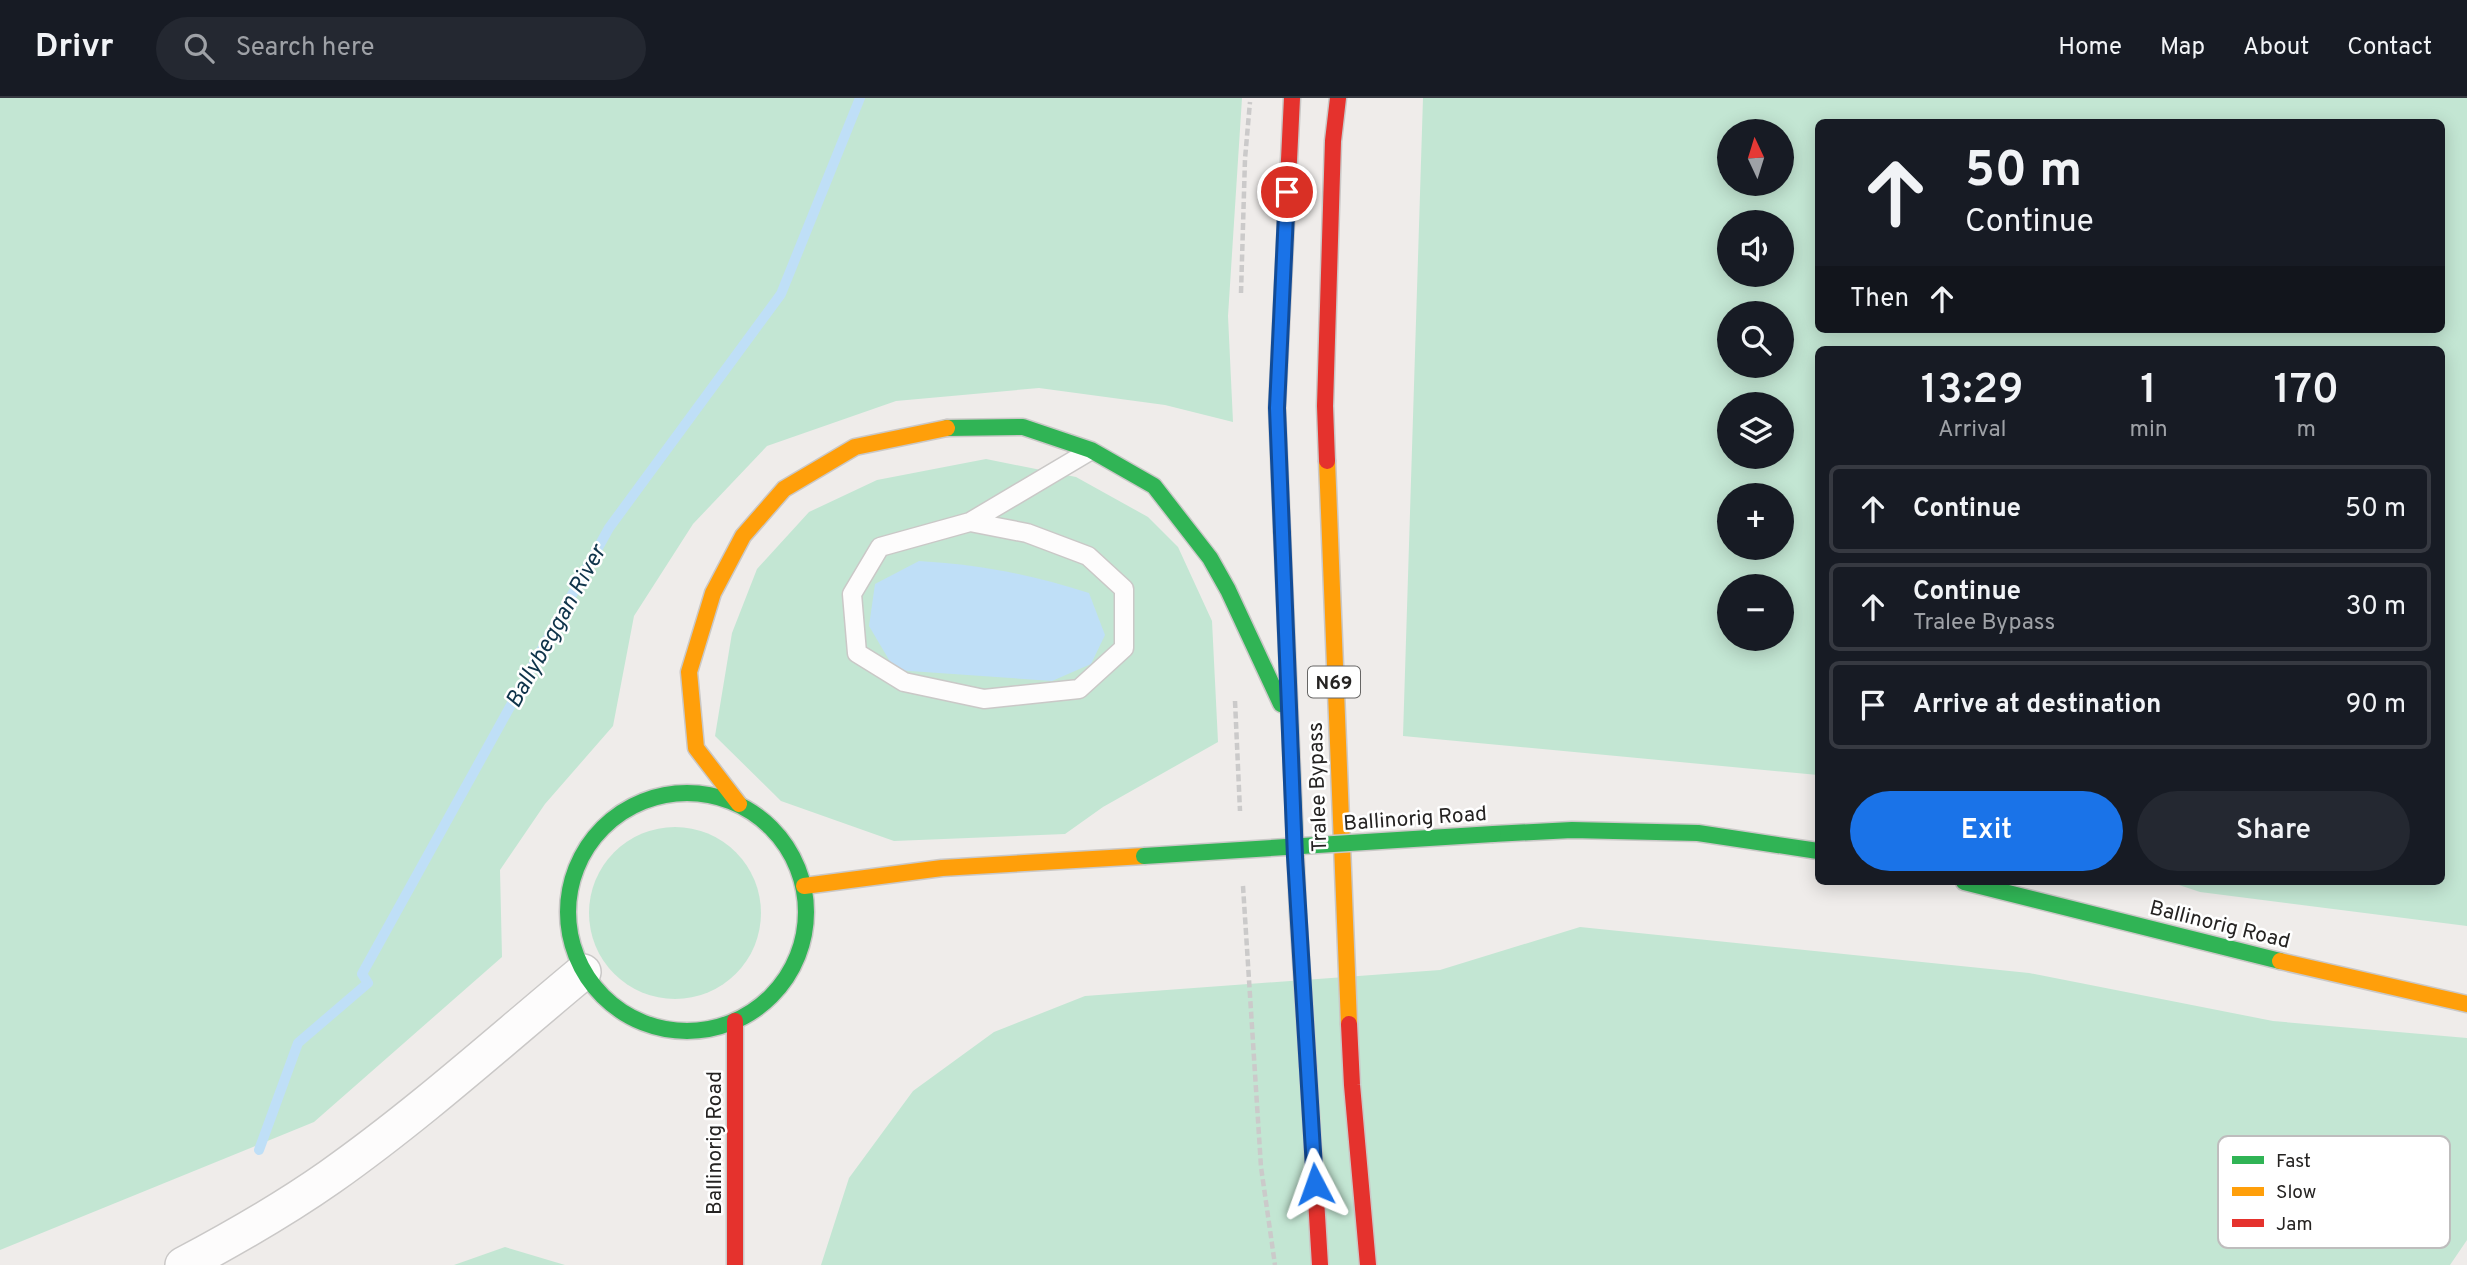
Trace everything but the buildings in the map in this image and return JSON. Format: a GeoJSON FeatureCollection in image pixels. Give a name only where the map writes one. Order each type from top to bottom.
{"type":"FeatureCollection","features":[{"type":"Feature","properties":{"kind":"main road","name":"Tralee Bypass"},"geometry":{"type":"LineString","coordinates":[[1288,719],[1277,408],[1292,98]]}},
{"type":"Feature","properties":{"kind":"main road","name":"Tralee Bypass"},"geometry":{"type":"LineString","coordinates":[[1338,98],[1333,141],[1325,420],[1352,1085],[1368,1265]]}},
{"type":"Feature","properties":{"kind":"main road"},"geometry":{"type":"LineString","coordinates":[[739,804],[703,793],[665,794],[629,807],[599,830],[577,862],[567,899],[569,937],[583,972],[605,999],[634,1019],[667,1030],[701,1031],[735,1021],[763,1004],[786,980],[800,951],[806,919],[804,886],[791,853],[769,825],[739,804],[696,748],[689,672],[713,593],[743,536],[783,489],[855,447],[945,428],[1023,427],[1091,450],[1154,486],[1210,558],[1228,590],[1288,719]]}},
{"type":"Feature","properties":{"kind":"main road","name":"N69"},"geometry":{"type":"LineString","coordinates":[[1288,719],[1320,1265]]}},
{"type":"Feature","properties":{"kind":"main road","name":"Ballinorig Road"},"geometry":{"type":"LineString","coordinates":[[804,886],[942,868],[1572,830],[1698,833],[1815,851]]}},
{"type":"Feature","properties":{"kind":"main road","name":"Ballinorig Road"},"geometry":{"type":"LineString","coordinates":[[1976,885],[2287,963],[2467,1004]]}},
{"type":"Feature","properties":{"kind":"main road","name":"Ballinorig Road"},"geometry":{"type":"LineString","coordinates":[[735,1021],[735,1265]]}},
{"type":"Feature","properties":{"kind":"street"},"geometry":{"type":"LineString","coordinates":[[183,1265],[243,1234],[330,1177],[583,972]]}},
{"type":"Feature","properties":{"kind":"lane"},"geometry":{"type":"LineString","coordinates":[[970,522],[1027,533],[1088,556],[1124,589],[1124,648],[1079,689],[984,699],[904,682],[857,653],[852,594],[880,547],[970,522],[1091,450]]}},
{"type":"Feature","properties":{"kind":"path"},"geometry":{"type":"LineString","coordinates":[[1235,692],[1240,813]]}},
{"type":"Feature","properties":{"kind":"path"},"geometry":{"type":"LineString","coordinates":[[1242,881],[1261,1167],[1276,1265]]}},
{"type":"Feature","properties":{"kind":"green space"},"geometry":{"type":"Polygon","coordinates":[[[0,98],[1242,98],[1228,316],[1233,422],[1165,405],[1039,388],[896,401],[767,446],[693,524],[634,616],[613,726],[545,804],[500,870],[502,957],[314,1122],[0,1250],[0,98]]]}},
{"type":"Feature","properties":{"kind":"green space"},"geometry":{"type":"Polygon","coordinates":[[[1423,98],[2467,98],[2467,926],[2200,892],[2179,885],[2445,885],[2445,346],[1815,346],[1815,775],[1403,736],[1423,98]]]}},
{"type":"Feature","properties":{"kind":"green space"},"geometry":{"type":"Polygon","coordinates":[[[986,459],[1076,477],[1148,517],[1178,547],[1212,621],[1218,742],[1103,807],[1065,834],[894,841],[781,801],[715,736],[732,633],[757,569],[809,512],[877,480],[986,459]]]}},
{"type":"Feature","properties":{"kind":"green space"},"geometry":{"type":"Polygon","coordinates":[[[675,827],[708,834],[736,852],[754,880],[761,913],[754,946],[736,974],[708,992],[675,999],[642,992],[614,974],[596,946],[589,913],[596,880],[614,852],[642,834],[675,827]]]}},
{"type":"Feature","properties":{"kind":"green space"},"geometry":{"type":"Polygon","coordinates":[[[1580,927],[2029,973],[2273,1021],[2467,1038],[2467,1240],[2450,1265],[821,1265],[849,1178],[913,1091],[994,1032],[1085,996],[1440,970],[1580,927]]]}},
{"type":"Feature","properties":{"kind":"green space"},"geometry":{"type":"Polygon","coordinates":[[[505,1247],[565,1265],[454,1265],[505,1247]]]}},
{"type":"Feature","properties":{"kind":"water"},"geometry":{"type":"Polygon","coordinates":[[[919,561],[1005,571],[1089,593],[1105,635],[1091,664],[1052,681],[895,670],[869,626],[875,584],[919,561]]]}},
{"type":"Feature","properties":{"kind":"waterway","name":"Ballybeggan River"},"geometry":{"type":"LineString","coordinates":[[259,1150],[298,1043],[368,983],[362,974],[609,528],[781,294],[860,98]]}},
{"type":"Feature","properties":{"kind":"traffic: fast"},"geometry":{"type":"LineString","coordinates":[[947,428],[1023,427],[1091,450],[1154,486],[1210,558],[1228,590],[1281,704]]}},
{"type":"Feature","properties":{"kind":"traffic: fast"},"geometry":{"type":"LineString","coordinates":[[1282,532],[1298,913],[1308,1066]]}},
{"type":"Feature","properties":{"kind":"traffic: fast"},"geometry":{"type":"LineString","coordinates":[[687,793],[710,795],[733,802],[763,820],[779,836],[801,877],[806,912],[804,935],[797,958],[779,988],[763,1004],[722,1026],[687,1031],[664,1029],[641,1022],[611,1004],[595,988],[573,947],[568,912],[570,889],[577,866],[595,836],[611,820],[652,798],[687,793]]}},
{"type":"Feature","properties":{"kind":"traffic: fast"},"geometry":{"type":"LineString","coordinates":[[1493,834],[1572,830],[1698,833],[1815,851]]}},
{"type":"Feature","properties":{"kind":"traffic: fast"},"geometry":{"type":"LineString","coordinates":[[1144,856],[1493,834]]}},
{"type":"Feature","properties":{"kind":"traffic: fast"},"geometry":{"type":"LineString","coordinates":[[1976,885],[2280,961]]}},
{"type":"Feature","properties":{"kind":"traffic: slow"},"geometry":{"type":"LineString","coordinates":[[739,804],[696,748],[689,672],[713,593],[743,536],[784,489],[855,447],[947,428]]}},
{"type":"Feature","properties":{"kind":"traffic: slow"},"geometry":{"type":"LineString","coordinates":[[1327,461],[1349,1024]]}},
{"type":"Feature","properties":{"kind":"traffic: slow"},"geometry":{"type":"LineString","coordinates":[[804,886],[942,868],[1144,856]]}},
{"type":"Feature","properties":{"kind":"traffic: slow"},"geometry":{"type":"LineString","coordinates":[[2280,961],[2467,1004]]}},
{"type":"Feature","properties":{"kind":"traffic: jam"},"geometry":{"type":"LineString","coordinates":[[1282,532],[1277,408],[1292,98]]}},
{"type":"Feature","properties":{"kind":"traffic: jam"},"geometry":{"type":"LineString","coordinates":[[1327,461],[1325,406],[1333,141],[1338,98]]}},
{"type":"Feature","properties":{"kind":"traffic: jam"},"geometry":{"type":"LineString","coordinates":[[735,1021],[735,1265]]}},
{"type":"Feature","properties":{"kind":"traffic: jam"},"geometry":{"type":"LineString","coordinates":[[1349,1024],[1368,1265]]}},
{"type":"Feature","properties":{"kind":"traffic: jam"},"geometry":{"type":"LineString","coordinates":[[1308,1066],[1320,1265]]}},
{"type":"Feature","properties":{"kind":"route"},"geometry":{"type":"LineString","coordinates":[[1287,192],[1277,408],[1288,719],[1315,1184]]}}]}
